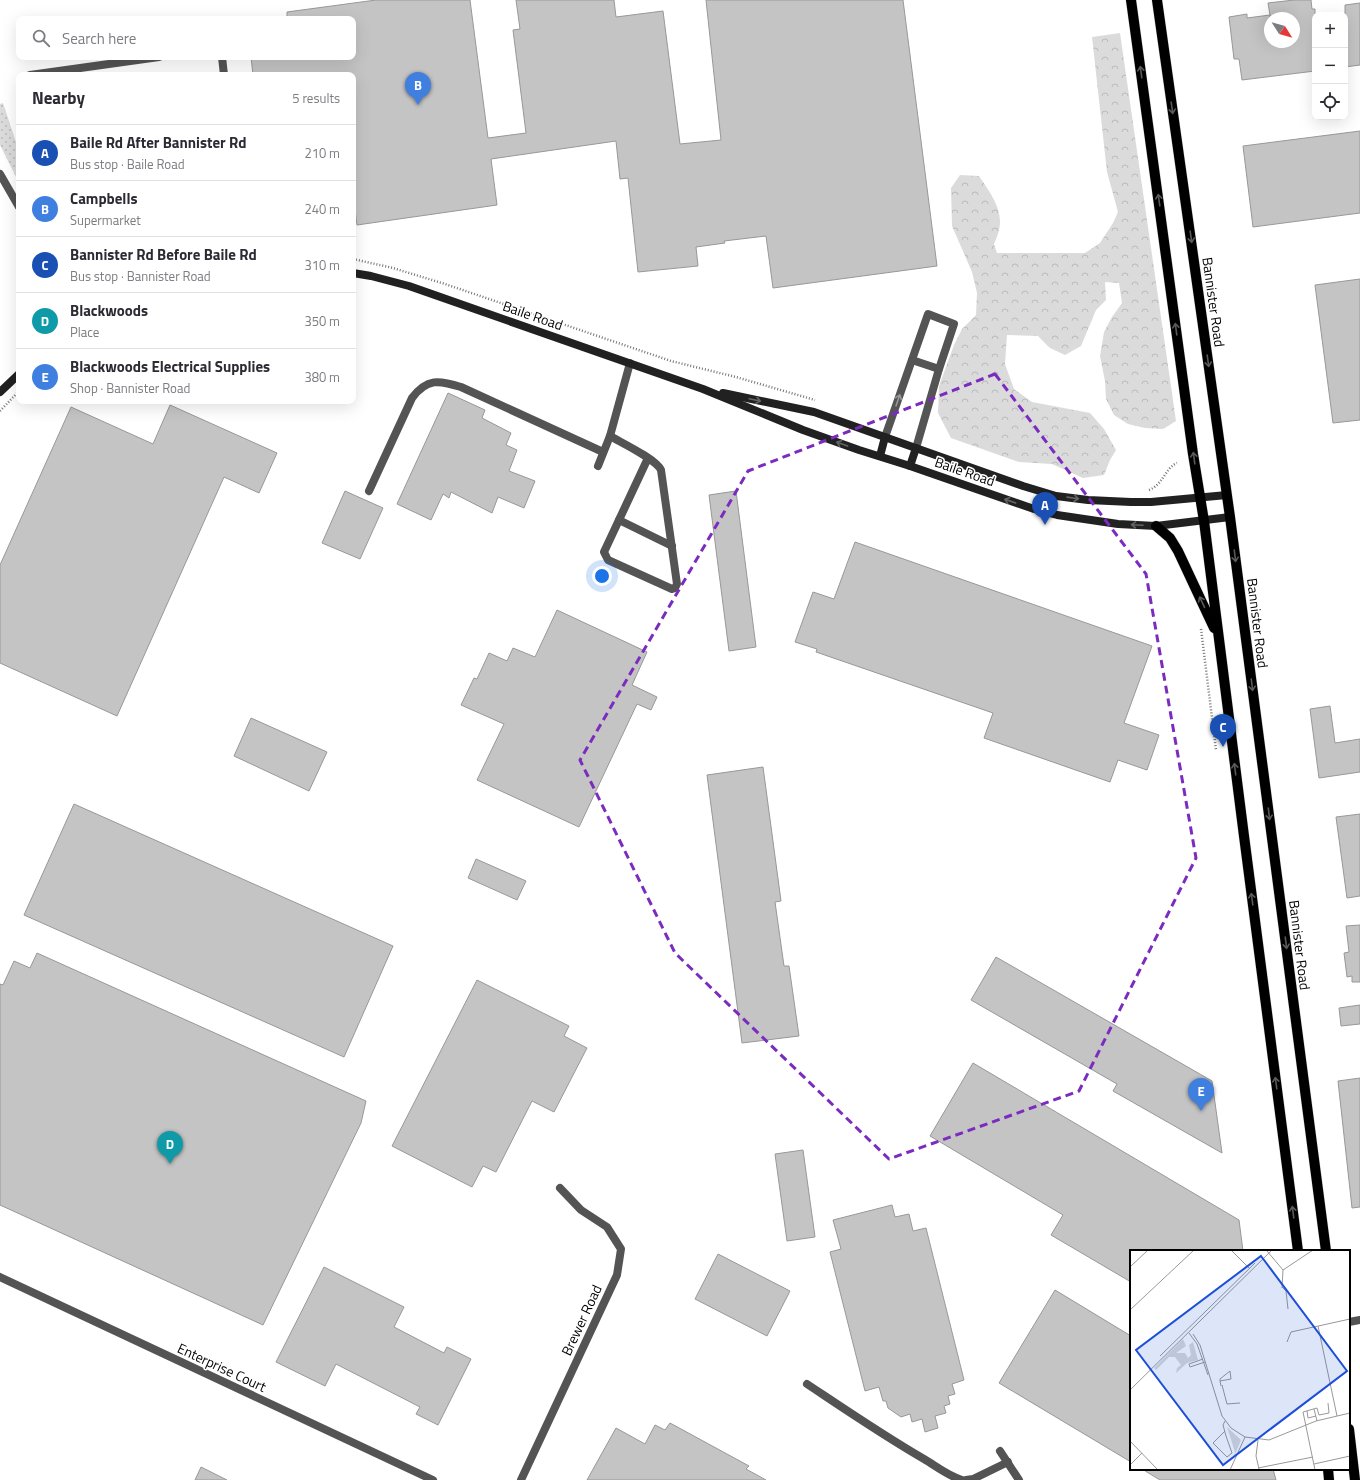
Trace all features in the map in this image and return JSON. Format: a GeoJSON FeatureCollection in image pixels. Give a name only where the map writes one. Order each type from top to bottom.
{"type":"FeatureCollection","features":[{"type":"Feature","properties":{"kind":"main road"},"geometry":{"type":"LineString","coordinates":[[1131,0],[1199,497],[1204,521],[1298,1250]]}},
{"type":"Feature","properties":{"kind":"main road","name":"Bannister Road"},"geometry":{"type":"LineString","coordinates":[[1157,0],[1230,517],[1326,1250]]}},
{"type":"Feature","properties":{"kind":"main road"},"geometry":{"type":"LineString","coordinates":[[1156,526],[1170,538],[1178,551],[1218,637]]}},
{"type":"Feature","properties":{"kind":"main road"},"geometry":{"type":"LineString","coordinates":[[1350,1438],[1355,1480]]}},
{"type":"Feature","properties":{"kind":"main road"},"geometry":{"type":"LineString","coordinates":[[1328,1470],[1329,1480]]}},
{"type":"Feature","properties":{"kind":"street"},"geometry":{"type":"LineString","coordinates":[[52,72],[138,60]]}},
{"type":"Feature","properties":{"kind":"street"},"geometry":{"type":"LineString","coordinates":[[222,60],[224,72]]}},
{"type":"Feature","properties":{"kind":"street"},"geometry":{"type":"LineString","coordinates":[[0,174],[16,202]]}},
{"type":"Feature","properties":{"kind":"street","name":"Baile Road"},"geometry":{"type":"LineString","coordinates":[[356,273],[372,276],[409,286],[703,389],[803,430],[859,450],[1034,509],[1057,515],[1118,524],[1156,526],[1230,517]]}},
{"type":"Feature","properties":{"kind":"street"},"geometry":{"type":"LineString","coordinates":[[880,456],[885,437],[928,314],[954,324],[910,466]]}},
{"type":"Feature","properties":{"kind":"street"},"geometry":{"type":"LineString","coordinates":[[912,360],[939,369]]}},
{"type":"Feature","properties":{"kind":"street"},"geometry":{"type":"LineString","coordinates":[[598,466],[610,436],[630,363]]}},
{"type":"Feature","properties":{"kind":"street"},"geometry":{"type":"LineString","coordinates":[[0,392],[16,377]]}},
{"type":"Feature","properties":{"kind":"street"},"geometry":{"type":"LineString","coordinates":[[369,491],[412,398],[424,386],[436,381],[461,386],[603,452]]}},
{"type":"Feature","properties":{"kind":"street","name":"Baile Road"},"geometry":{"type":"LineString","coordinates":[[703,389],[814,412],[1022,486],[1056,496],[1088,500],[1151,502],[1227,495]]}},
{"type":"Feature","properties":{"kind":"street"},"geometry":{"type":"LineString","coordinates":[[610,436],[648,458],[656,463],[662,470],[677,584],[672,589],[608,560],[605,557],[604,552],[648,458]]}},
{"type":"Feature","properties":{"kind":"street"},"geometry":{"type":"LineString","coordinates":[[619,520],[672,546]]}},
{"type":"Feature","properties":{"kind":"street","name":"Brewer Road"},"geometry":{"type":"LineString","coordinates":[[521,1480],[617,1275],[621,1250],[607,1227],[580,1210],[560,1188]]}},
{"type":"Feature","properties":{"kind":"street","name":"Enterprise Court"},"geometry":{"type":"LineString","coordinates":[[0,1277],[434,1480]]}},
{"type":"Feature","properties":{"kind":"street"},"geometry":{"type":"LineString","coordinates":[[1350,1322],[1360,1320]]}},
{"type":"Feature","properties":{"kind":"street"},"geometry":{"type":"LineString","coordinates":[[807,1384],[892,1441],[944,1471],[953,1478],[962,1480]]}},
{"type":"Feature","properties":{"kind":"street"},"geometry":{"type":"LineString","coordinates":[[1000,1450],[1019,1480]]}},
{"type":"Feature","properties":{"kind":"street"},"geometry":{"type":"LineString","coordinates":[[966,1480],[973,1479],[1008,1462]]}},
{"type":"Feature","properties":{"kind":"path"},"geometry":{"type":"LineString","coordinates":[[356,260],[393,268],[445,284],[671,361],[816,400]]}},
{"type":"Feature","properties":{"kind":"path"},"geometry":{"type":"LineString","coordinates":[[0,412],[16,394]]}},
{"type":"Feature","properties":{"kind":"path"},"geometry":{"type":"LineString","coordinates":[[1146,490],[1152,490],[1173,465],[1177,463]]}},
{"type":"Feature","properties":{"kind":"path"},"geometry":{"type":"LineString","coordinates":[[1200,627],[1216,750]]}},
{"type":"Feature","properties":{"kind":"highlighted area"},"geometry":{"type":"Polygon","coordinates":[[[995,374],[1146,574],[1196,858],[1079,1091],[889,1159],[675,953],[580,760],[748,471],[995,374]]]}},
{"type":"Feature","properties":{"kind":"green space"},"geometry":{"type":"Polygon","coordinates":[[[1120,33],[1176,421],[1163,429],[1145,428],[1128,424],[1114,415],[1106,399],[1105,381],[1100,356],[1104,332],[1122,303],[1119,283],[1105,282],[1106,300],[1096,310],[1081,346],[1065,355],[1050,348],[1038,336],[1007,335],[1005,364],[1014,389],[1032,402],[1090,413],[1104,429],[1116,450],[1104,475],[1083,478],[1052,464],[1019,462],[951,438],[938,413],[939,386],[954,345],[962,329],[976,315],[977,293],[972,272],[952,226],[951,188],[960,175],[979,176],[998,208],[1000,223],[998,235],[994,244],[997,253],[1085,253],[1100,243],[1118,212],[1107,172],[1092,37],[1120,33]]]}},
{"type":"Feature","properties":{"kind":"green space"},"geometry":{"type":"Polygon","coordinates":[[[3,103],[16,142],[16,177],[0,145],[0,104],[3,103]]]}},
{"type":"Feature","properties":{"kind":"building"},"geometry":{"type":"Polygon","coordinates":[[[376,0],[470,0],[488,138],[526,133],[513,30],[520,29],[516,0],[614,0],[616,17],[663,11],[680,144],[721,140],[706,0],[903,0],[937,266],[773,288],[766,236],[724,241],[725,243],[696,247],[698,266],[638,272],[628,178],[620,179],[616,141],[491,159],[497,205],[357,225],[356,72],[253,72],[251,60],[356,60],[356,16],[287,16],[287,12],[376,0]]]}},
{"type":"Feature","properties":{"kind":"building"},"geometry":{"type":"Polygon","coordinates":[[[1311,0],[1312,9],[1315,9],[1315,12],[1312,12],[1312,71],[1242,80],[1239,59],[1234,59],[1229,17],[1247,14],[1247,18],[1264,16],[1264,48],[1300,48],[1300,12],[1270,12],[1268,3],[1311,0]]]}},
{"type":"Feature","properties":{"kind":"building"},"geometry":{"type":"Polygon","coordinates":[[[1360,3],[1360,65],[1348,67],[1348,12],[1345,12],[1345,5],[1360,3]]]}},
{"type":"Feature","properties":{"kind":"building"},"geometry":{"type":"Polygon","coordinates":[[[1360,131],[1360,213],[1253,227],[1243,146],[1360,131]]]}},
{"type":"Feature","properties":{"kind":"building"},"geometry":{"type":"Polygon","coordinates":[[[1360,279],[1360,420],[1333,423],[1315,285],[1360,279]]]}},
{"type":"Feature","properties":{"kind":"building"},"geometry":{"type":"Polygon","coordinates":[[[448,393],[485,410],[482,418],[511,433],[506,445],[517,450],[509,471],[535,481],[524,508],[498,497],[492,513],[451,492],[449,498],[443,494],[431,520],[397,504],[448,393]]]}},
{"type":"Feature","properties":{"kind":"building"},"geometry":{"type":"Polygon","coordinates":[[[170,405],[277,453],[259,493],[224,477],[117,716],[0,663],[0,565],[71,407],[153,444],[170,405]]]}},
{"type":"Feature","properties":{"kind":"building"},"geometry":{"type":"Polygon","coordinates":[[[345,491],[383,508],[360,559],[322,543],[345,491]]]}},
{"type":"Feature","properties":{"kind":"building"},"geometry":{"type":"Polygon","coordinates":[[[736,491],[756,647],[729,651],[709,495],[736,491]]]}},
{"type":"Feature","properties":{"kind":"building"},"geometry":{"type":"Polygon","coordinates":[[[855,542],[1152,646],[1124,723],[1159,735],[1147,770],[1118,760],[1110,782],[984,738],[993,713],[816,652],[817,649],[795,642],[813,592],[834,599],[855,542]]]}},
{"type":"Feature","properties":{"kind":"building"},"geometry":{"type":"Polygon","coordinates":[[[557,610],[647,652],[632,685],[657,697],[651,710],[637,704],[579,827],[477,780],[504,724],[461,705],[474,678],[477,679],[489,653],[507,661],[513,648],[535,657],[557,610]]]}},
{"type":"Feature","properties":{"kind":"building"},"geometry":{"type":"Polygon","coordinates":[[[1330,706],[1335,743],[1360,739],[1360,772],[1319,778],[1310,709],[1330,706]]]}},
{"type":"Feature","properties":{"kind":"building"},"geometry":{"type":"Polygon","coordinates":[[[251,718],[327,752],[309,791],[234,756],[251,718]]]}},
{"type":"Feature","properties":{"kind":"building"},"geometry":{"type":"Polygon","coordinates":[[[763,767],[781,901],[775,902],[784,966],[789,966],[799,1036],[742,1043],[707,775],[763,767]]]}},
{"type":"Feature","properties":{"kind":"building"},"geometry":{"type":"Polygon","coordinates":[[[74,804],[393,946],[344,1057],[24,915],[74,804]]]}},
{"type":"Feature","properties":{"kind":"building"},"geometry":{"type":"Polygon","coordinates":[[[1360,814],[1360,896],[1347,898],[1336,817],[1360,814]]]}},
{"type":"Feature","properties":{"kind":"building"},"geometry":{"type":"Polygon","coordinates":[[[476,859],[526,881],[517,900],[468,878],[476,859]]]}},
{"type":"Feature","properties":{"kind":"building"},"geometry":{"type":"Polygon","coordinates":[[[1360,925],[1360,982],[1352,982],[1352,976],[1347,977],[1344,953],[1349,952],[1346,926],[1360,925]]]}},
{"type":"Feature","properties":{"kind":"building"},"geometry":{"type":"Polygon","coordinates":[[[37,953],[366,1101],[361,1123],[263,1325],[0,1205],[0,984],[3,985],[14,961],[30,968],[37,953]]]}},
{"type":"Feature","properties":{"kind":"building"},"geometry":{"type":"Polygon","coordinates":[[[996,957],[1212,1081],[1222,1153],[1113,1091],[1117,1084],[971,1000],[996,957]]]}},
{"type":"Feature","properties":{"kind":"building"},"geometry":{"type":"Polygon","coordinates":[[[477,980],[569,1026],[564,1036],[587,1048],[554,1112],[532,1101],[496,1172],[483,1166],[472,1187],[392,1146],[477,980]]]}},
{"type":"Feature","properties":{"kind":"building"},"geometry":{"type":"Polygon","coordinates":[[[1360,1005],[1360,1024],[1341,1026],[1339,1008],[1360,1005]]]}},
{"type":"Feature","properties":{"kind":"building"},"geometry":{"type":"Polygon","coordinates":[[[973,1063],[1239,1220],[1243,1250],[1130,1250],[1130,1281],[1051,1235],[1063,1215],[930,1136],[973,1063]]]}},
{"type":"Feature","properties":{"kind":"building"},"geometry":{"type":"Polygon","coordinates":[[[1360,1078],[1360,1207],[1352,1208],[1338,1081],[1360,1078]]]}},
{"type":"Feature","properties":{"kind":"building"},"geometry":{"type":"Polygon","coordinates":[[[803,1150],[815,1237],[787,1241],[775,1154],[803,1150]]]}},
{"type":"Feature","properties":{"kind":"building"},"geometry":{"type":"Polygon","coordinates":[[[892,1205],[895,1217],[909,1214],[913,1231],[926,1228],[964,1380],[952,1384],[955,1394],[948,1396],[950,1404],[944,1406],[946,1413],[935,1416],[938,1428],[925,1432],[922,1419],[912,1422],[910,1414],[901,1417],[888,1408],[886,1401],[883,1401],[879,1387],[865,1391],[830,1252],[841,1249],[833,1220],[892,1205]]]}},
{"type":"Feature","properties":{"kind":"building"},"geometry":{"type":"Polygon","coordinates":[[[718,1254],[790,1291],[767,1336],[695,1299],[718,1254]]]}},
{"type":"Feature","properties":{"kind":"building"},"geometry":{"type":"Polygon","coordinates":[[[324,1267],[404,1307],[394,1327],[444,1353],[447,1347],[471,1359],[438,1425],[416,1414],[420,1407],[336,1364],[325,1386],[276,1362],[324,1267]]]}},
{"type":"Feature","properties":{"kind":"building"},"geometry":{"type":"Polygon","coordinates":[[[1055,1290],[1130,1335],[1130,1461],[999,1383],[1055,1290]]]}},
{"type":"Feature","properties":{"kind":"building"},"geometry":{"type":"Polygon","coordinates":[[[670,1423],[749,1466],[746,1469],[766,1480],[587,1480],[616,1428],[645,1444],[655,1425],[665,1430],[670,1423]]]}},
{"type":"Feature","properties":{"kind":"building"},"geometry":{"type":"Polygon","coordinates":[[[201,1467],[227,1480],[195,1480],[201,1467]]]}},
{"type":"Feature","properties":{"kind":"building"},"geometry":{"type":"Polygon","coordinates":[[[1144,1470],[1273,1470],[1276,1480],[1160,1480],[1144,1470]]]}},
{"type":"Feature","properties":{"kind":"place","name":"Campbells"},"geometry":{"type":"Point","coordinates":[418,105]}},
{"type":"Feature","properties":{"kind":"place","name":"Baile Rd After Bannister Rd"},"geometry":{"type":"Point","coordinates":[1045,525]}},
{"type":"Feature","properties":{"kind":"place","name":"Bannister Rd Before Baile Rd"},"geometry":{"type":"Point","coordinates":[1223,747]}},
{"type":"Feature","properties":{"kind":"place","name":"Blackwoods Electrical Supplies"},"geometry":{"type":"Point","coordinates":[1201,1111]}},
{"type":"Feature","properties":{"kind":"place","name":"Blackwoods"},"geometry":{"type":"Point","coordinates":[170,1164]}}]}
